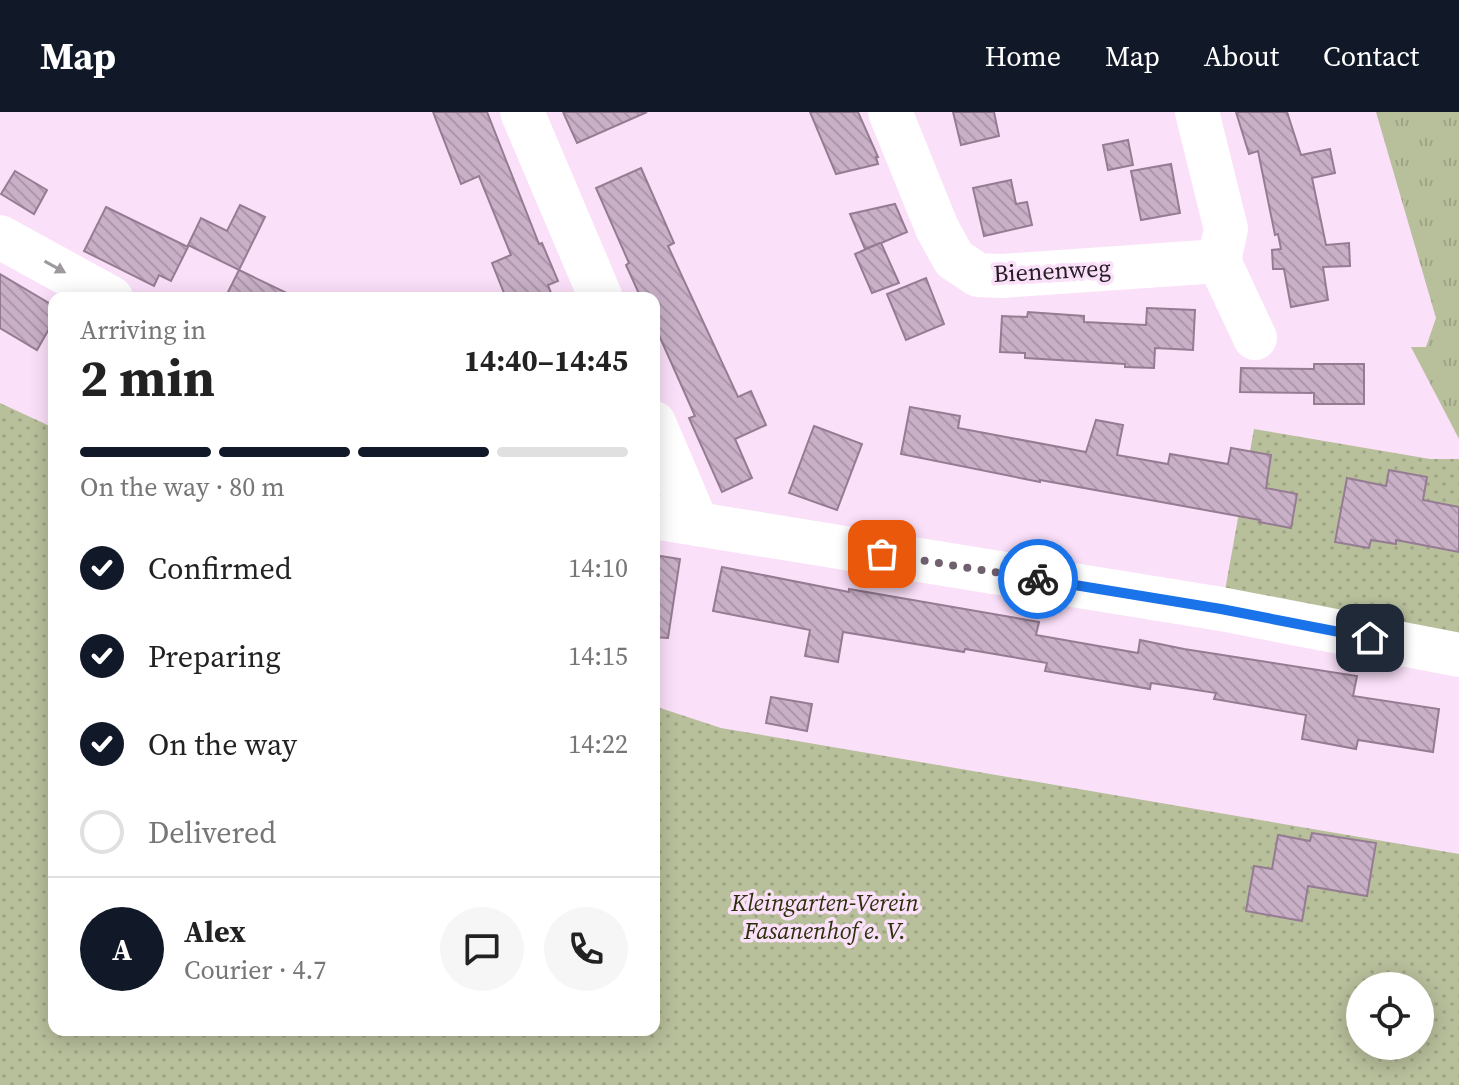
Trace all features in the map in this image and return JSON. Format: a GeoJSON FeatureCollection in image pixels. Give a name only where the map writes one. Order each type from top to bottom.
{"type":"FeatureCollection","features":[{"type":"Feature","properties":{"kind":"street"},"geometry":{"type":"LineString","coordinates":[[522,112],[598,292]]}},
{"type":"Feature","properties":{"kind":"street","name":"Bienenweg"},"geometry":{"type":"LineString","coordinates":[[890,112],[937,228],[954,259],[978,275],[1219,261]]}},
{"type":"Feature","properties":{"kind":"street"},"geometry":{"type":"LineString","coordinates":[[1197,112],[1226,229],[1219,261],[1255,338]]}},
{"type":"Feature","properties":{"kind":"street"},"geometry":{"type":"LineString","coordinates":[[0,237],[100,292]]}},
{"type":"Feature","properties":{"kind":"street"},"geometry":{"type":"LineString","coordinates":[[660,437],[697,524]]}},
{"type":"Feature","properties":{"kind":"street"},"geometry":{"type":"LineString","coordinates":[[660,518],[1221,609],[1459,655]]}},
{"type":"Feature","properties":{"kind":"green space"},"geometry":{"type":"Polygon","coordinates":[[[1376,112],[1459,112],[1459,439],[1411,347],[1426,347],[1436,318],[1376,112]]]}},
{"type":"Feature","properties":{"kind":"green space","name":"Kleingarten-Verein Fasanenhof e. V."},"geometry":{"type":"Polygon","coordinates":[[[0,403],[48,425],[48,1036],[660,1036],[660,708],[721,728],[1459,854],[1459,1085],[0,1085],[0,403]]]}},
{"type":"Feature","properties":{"kind":"green space"},"geometry":{"type":"Polygon","coordinates":[[[1254,429],[1430,459],[1459,459],[1459,639],[1224,596],[1254,429]]]}},
{"type":"Feature","properties":{"kind":"building"},"geometry":{"type":"Polygon","coordinates":[[[433,112],[487,112],[539,244],[542,243],[558,281],[548,285],[551,292],[504,292],[492,263],[511,255],[479,176],[461,184],[433,112]]]}},
{"type":"Feature","properties":{"kind":"building"},"geometry":{"type":"Polygon","coordinates":[[[563,112],[647,112],[577,143],[563,112]]]}},
{"type":"Feature","properties":{"kind":"building"},"geometry":{"type":"Polygon","coordinates":[[[810,112],[858,112],[878,157],[878,164],[836,174],[810,112]]]}},
{"type":"Feature","properties":{"kind":"building"},"geometry":{"type":"Polygon","coordinates":[[[953,112],[994,112],[999,136],[961,145],[953,112]]]}},
{"type":"Feature","properties":{"kind":"building"},"geometry":{"type":"Polygon","coordinates":[[[1236,112],[1287,112],[1301,155],[1330,149],[1335,173],[1312,178],[1326,245],[1349,243],[1350,266],[1323,267],[1328,300],[1291,307],[1284,269],[1273,269],[1272,250],[1281,249],[1278,234],[1275,235],[1258,151],[1249,154],[1236,112]]]}},
{"type":"Feature","properties":{"kind":"building"},"geometry":{"type":"Polygon","coordinates":[[[1128,140],[1133,165],[1108,170],[1103,145],[1128,140]]]}},
{"type":"Feature","properties":{"kind":"building"},"geometry":{"type":"Polygon","coordinates":[[[1171,164],[1180,213],[1141,220],[1131,171],[1171,164]]]}},
{"type":"Feature","properties":{"kind":"building"},"geometry":{"type":"Polygon","coordinates":[[[641,168],[674,243],[668,246],[738,397],[751,391],[766,425],[735,439],[752,478],[722,492],[689,418],[695,416],[660,337],[660,292],[638,292],[596,188],[641,168]]]}},
{"type":"Feature","properties":{"kind":"building"},"geometry":{"type":"Polygon","coordinates":[[[15,171],[47,190],[34,214],[1,194],[15,171]]]}},
{"type":"Feature","properties":{"kind":"building"},"geometry":{"type":"Polygon","coordinates":[[[1011,180],[1016,204],[1027,202],[1032,225],[984,236],[973,188],[1011,180]]]}},
{"type":"Feature","properties":{"kind":"building"},"geometry":{"type":"Polygon","coordinates":[[[895,204],[907,232],[881,243],[899,283],[872,293],[855,254],[880,243],[865,249],[850,214],[895,204]]]}},
{"type":"Feature","properties":{"kind":"building"},"geometry":{"type":"Polygon","coordinates":[[[240,205],[265,217],[239,270],[188,245],[201,218],[227,231],[240,205]]]}},
{"type":"Feature","properties":{"kind":"building"},"geometry":{"type":"Polygon","coordinates":[[[106,207],[188,247],[171,281],[159,275],[154,286],[84,251],[106,207]]]}},
{"type":"Feature","properties":{"kind":"building"},"geometry":{"type":"Polygon","coordinates":[[[239,270],[285,292],[228,292],[239,270]]]}},
{"type":"Feature","properties":{"kind":"building"},"geometry":{"type":"Polygon","coordinates":[[[0,274],[48,302],[48,331],[37,350],[0,328],[0,274]]]}},
{"type":"Feature","properties":{"kind":"building"},"geometry":{"type":"Polygon","coordinates":[[[926,278],[944,324],[906,340],[887,294],[926,278]]]}},
{"type":"Feature","properties":{"kind":"building"},"geometry":{"type":"Polygon","coordinates":[[[1147,308],[1195,310],[1193,350],[1155,348],[1154,368],[1025,358],[1025,353],[1000,352],[1002,316],[1027,317],[1028,312],[1084,316],[1084,322],[1146,325],[1147,308]]]}},
{"type":"Feature","properties":{"kind":"building"},"geometry":{"type":"Polygon","coordinates":[[[1314,364],[1364,364],[1364,404],[1314,404],[1314,393],[1240,392],[1241,368],[1314,369],[1314,364]]]}},
{"type":"Feature","properties":{"kind":"building"},"geometry":{"type":"Polygon","coordinates":[[[910,407],[960,416],[958,428],[1086,452],[1096,420],[1123,425],[1117,455],[1168,464],[1170,454],[1228,464],[1231,448],[1271,455],[1266,488],[1297,494],[1291,528],[901,454],[910,407]]]}},
{"type":"Feature","properties":{"kind":"building"},"geometry":{"type":"Polygon","coordinates":[[[814,426],[862,444],[837,510],[789,493],[814,426]]]}},
{"type":"Feature","properties":{"kind":"building"},"geometry":{"type":"Polygon","coordinates":[[[1389,470],[1427,477],[1423,500],[1459,507],[1459,552],[1396,540],[1396,544],[1371,540],[1369,548],[1335,542],[1347,478],[1386,486],[1389,470]]]}},
{"type":"Feature","properties":{"kind":"building"},"geometry":{"type":"Polygon","coordinates":[[[660,556],[680,559],[668,638],[660,637],[660,556]]]}},
{"type":"Feature","properties":{"kind":"building"},"geometry":{"type":"Polygon","coordinates":[[[722,567],[849,592],[849,589],[1039,622],[1036,635],[1138,653],[1140,640],[1357,676],[1353,696],[1439,709],[1433,752],[1358,740],[1356,749],[1302,739],[1306,715],[1214,699],[1216,693],[1151,683],[1150,689],[1045,671],[1047,663],[965,649],[964,652],[843,632],[838,662],[805,656],[810,630],[713,611],[722,567]]]}},
{"type":"Feature","properties":{"kind":"building"},"geometry":{"type":"Polygon","coordinates":[[[771,697],[812,704],[807,731],[766,723],[771,697]]]}},
{"type":"Feature","properties":{"kind":"building"},"geometry":{"type":"Polygon","coordinates":[[[1312,833],[1376,843],[1367,896],[1308,886],[1302,921],[1246,911],[1254,866],[1272,869],[1278,835],[1310,841],[1312,833]]]}},
{"type":"Feature","properties":{"kind":"way so far"},"geometry":{"type":"LineString","coordinates":[[882,554],[1038,579]]}},
{"type":"Feature","properties":{"kind":"route"},"geometry":{"type":"LineString","coordinates":[[1038,579],[1221,609],[1370,638]]}}]}
